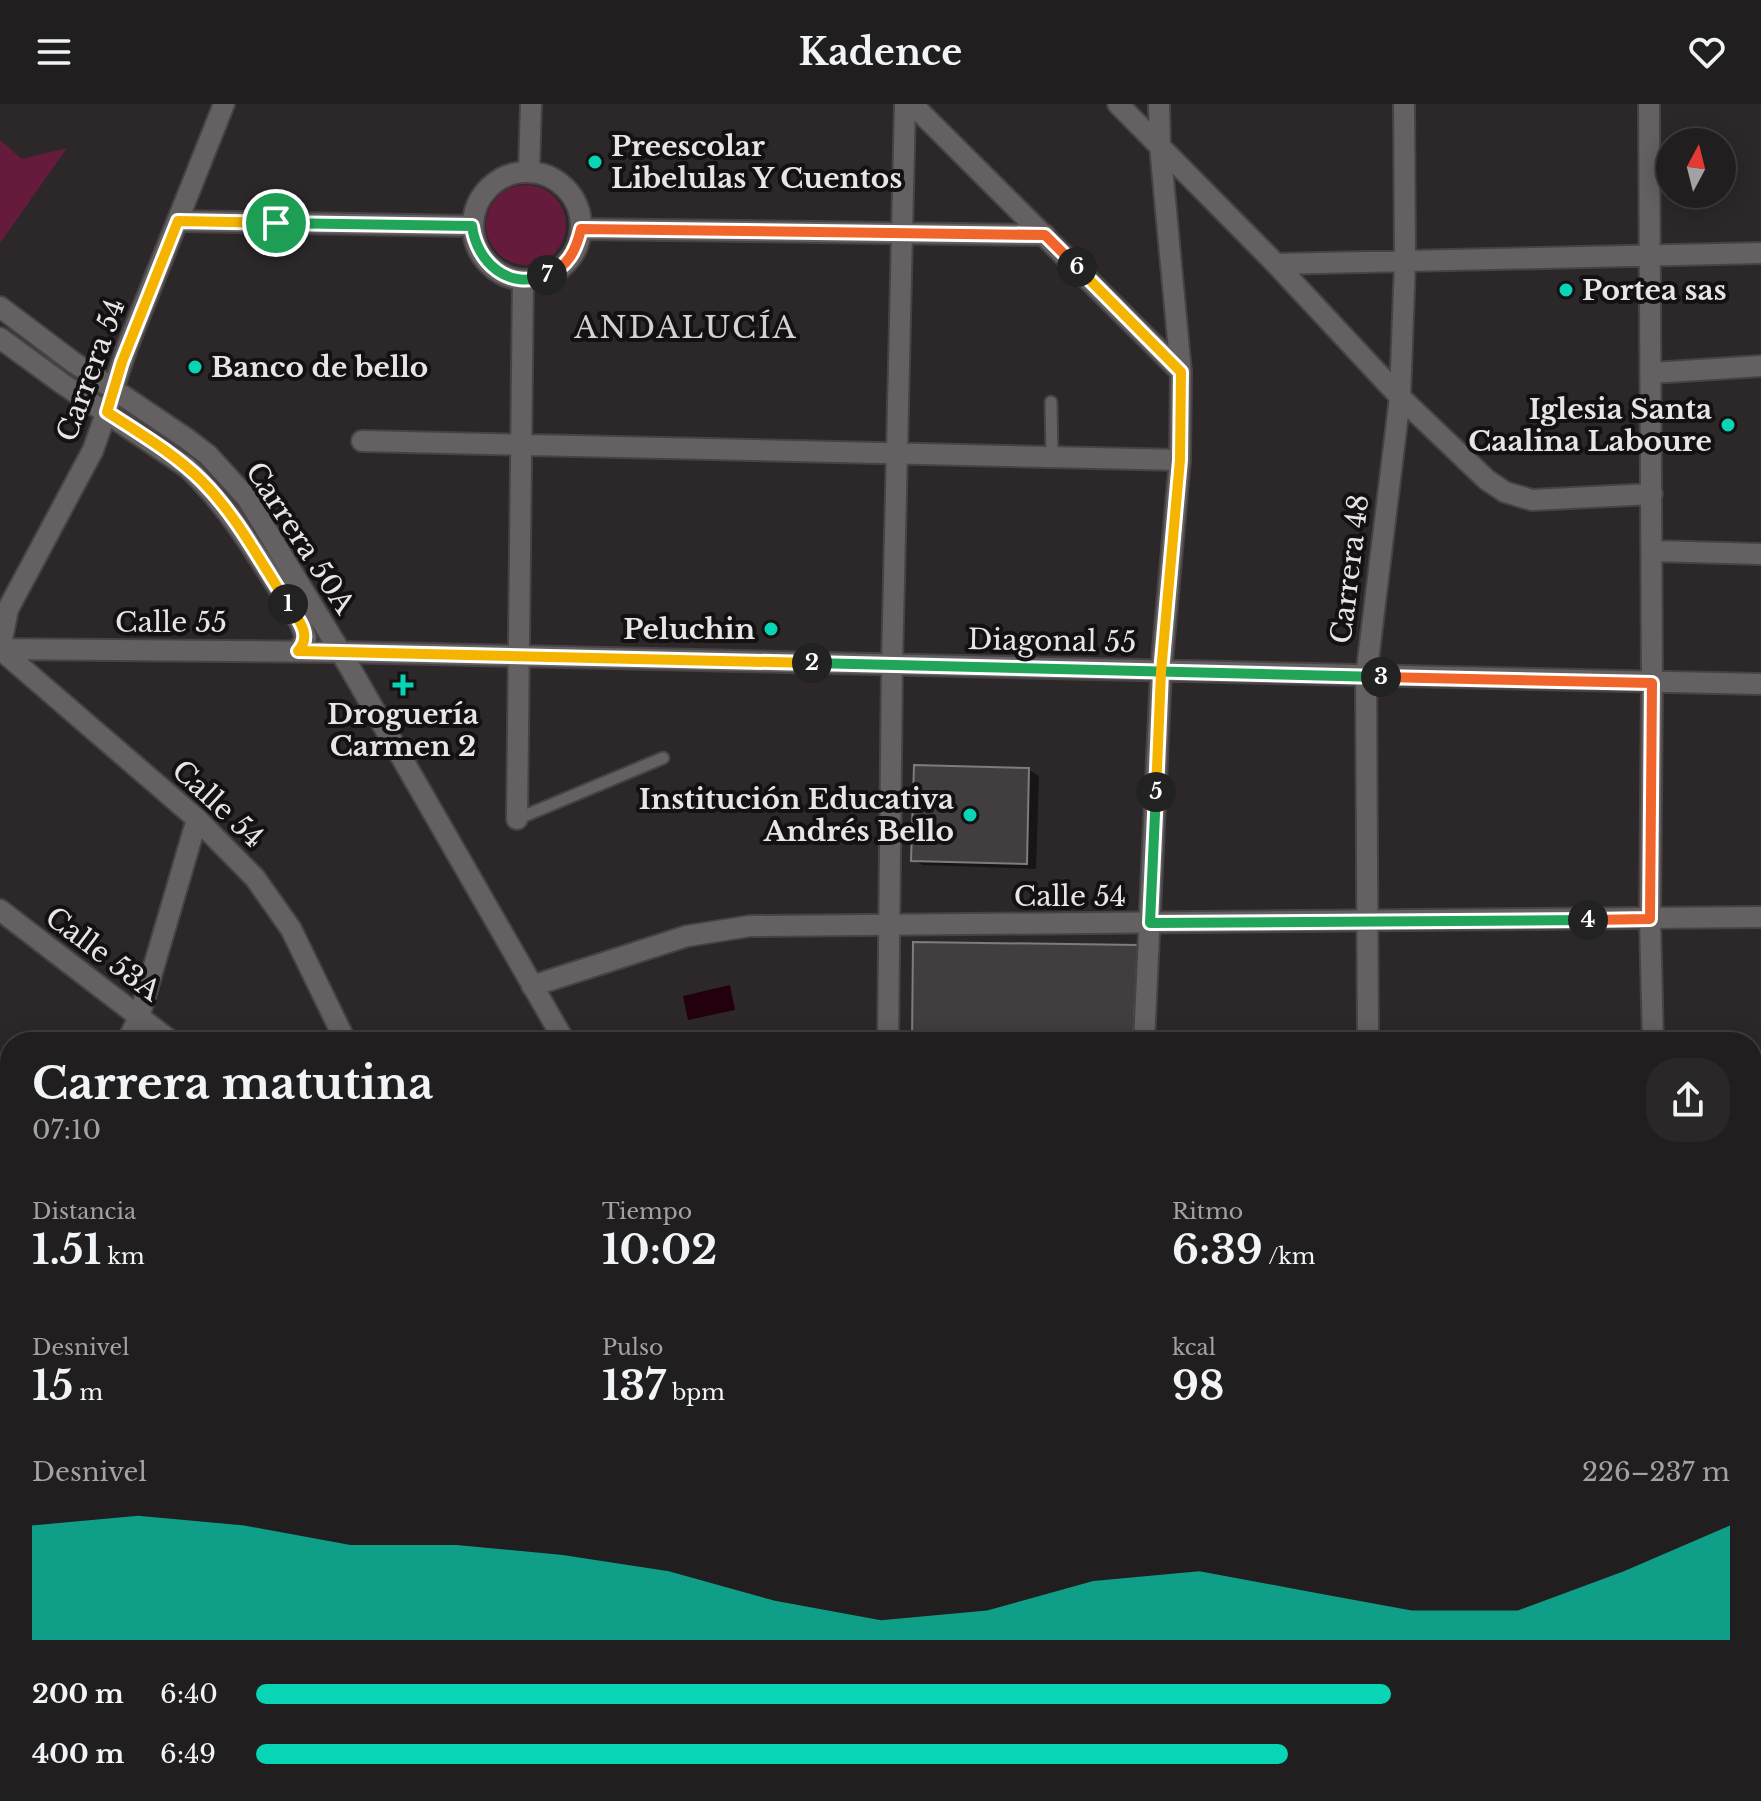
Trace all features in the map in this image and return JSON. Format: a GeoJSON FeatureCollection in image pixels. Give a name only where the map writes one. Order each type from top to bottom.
{"type":"FeatureCollection","features":[{"type":"Feature","properties":{"kind":"street","name":"Carrera 54"},"geometry":{"type":"LineString","coordinates":[[0,649],[8,609],[93,450],[113,389],[224,104]]}},
{"type":"Feature","properties":{"kind":"street"},"geometry":{"type":"LineString","coordinates":[[529,171],[531,104]]}},
{"type":"Feature","properties":{"kind":"street"},"geometry":{"type":"LineString","coordinates":[[888,1032],[892,665],[905,104]]}},
{"type":"Feature","properties":{"kind":"street"},"geometry":{"type":"LineString","coordinates":[[912,104],[1181,372]]}},
{"type":"Feature","properties":{"kind":"street"},"geometry":{"type":"LineString","coordinates":[[1118,104],[1276,264],[1400,397],[1487,480],[1505,492],[1532,500],[1652,494]]}},
{"type":"Feature","properties":{"kind":"street"},"geometry":{"type":"LineString","coordinates":[[1145,1032],[1161,672],[1180,460],[1181,372],[1160,146],[1159,104]]}},
{"type":"Feature","properties":{"kind":"street","name":"Carrera 48"},"geometry":{"type":"LineString","coordinates":[[1368,1032],[1366,677],[1400,397],[1405,262],[1404,104]]}},
{"type":"Feature","properties":{"kind":"street"},"geometry":{"type":"LineString","coordinates":[[1649,104],[1653,1032]]}},
{"type":"Feature","properties":{"kind":"street"},"geometry":{"type":"LineString","coordinates":[[529,171],[561,183],[573,196],[580,212],[581,229],[577,246],[562,267],[539,279],[523,280],[506,276],[492,268],[481,256],[472,226],[475,208],[483,193],[495,181],[511,173],[529,171]]}},
{"type":"Feature","properties":{"kind":"street"},"geometry":{"type":"LineString","coordinates":[[178,221],[472,226]]}},
{"type":"Feature","properties":{"kind":"street"},"geometry":{"type":"LineString","coordinates":[[581,229],[1045,235]]}},
{"type":"Feature","properties":{"kind":"street"},"geometry":{"type":"LineString","coordinates":[[1276,264],[1761,253]]}},
{"type":"Feature","properties":{"kind":"street"},"geometry":{"type":"LineString","coordinates":[[517,819],[523,280]]}},
{"type":"Feature","properties":{"kind":"street","name":"Carrera 50A"},"geometry":{"type":"LineString","coordinates":[[0,307],[187,439],[231,479],[253,508],[341,652],[559,1032]]}},
{"type":"Feature","properties":{"kind":"street","name":"Carrera 50A"},"geometry":{"type":"LineString","coordinates":[[0,338],[187,467],[222,503],[300,622],[306,638],[298,651]]}},
{"type":"Feature","properties":{"kind":"street"},"geometry":{"type":"LineString","coordinates":[[1651,373],[1761,366]]}},
{"type":"Feature","properties":{"kind":"street"},"geometry":{"type":"LineString","coordinates":[[362,441],[1180,460]]}},
{"type":"Feature","properties":{"kind":"street"},"geometry":{"type":"LineString","coordinates":[[1653,551],[1761,554]]}},
{"type":"Feature","properties":{"kind":"street","name":"Calle 55"},"geometry":{"type":"LineString","coordinates":[[0,649],[341,652]]}},
{"type":"Feature","properties":{"kind":"street","name":"Calle 54"},"geometry":{"type":"LineString","coordinates":[[0,649],[197,819],[238,859],[272,899],[313,971],[341,1032]]}},
{"type":"Feature","properties":{"kind":"street","name":"Diagonal 55"},"geometry":{"type":"LineString","coordinates":[[341,652],[1761,684]]}},
{"type":"Feature","properties":{"kind":"street"},"geometry":{"type":"LineString","coordinates":[[132,1032],[139,1017],[197,819]]}},
{"type":"Feature","properties":{"kind":"street","name":"Calle 53A"},"geometry":{"type":"LineString","coordinates":[[0,910],[159,1032]]}},
{"type":"Feature","properties":{"kind":"street","name":"Calle 54"},"geometry":{"type":"LineString","coordinates":[[532,986],[687,936],[750,926],[1761,917]]}},
{"type":"Feature","properties":{"kind":"lane"},"geometry":{"type":"LineString","coordinates":[[1051,402],[1052,457]]}},
{"type":"Feature","properties":{"kind":"lane"},"geometry":{"type":"LineString","coordinates":[[517,819],[663,758]]}},
{"type":"Feature","properties":{"kind":"shaded area"},"geometry":{"type":"Polygon","coordinates":[[[0,140],[22,159],[67,148],[0,243],[0,140]]]}},
{"type":"Feature","properties":{"kind":"shaded area"},"geometry":{"type":"Polygon","coordinates":[[[526,185],[541,188],[554,197],[563,210],[566,225],[563,240],[554,253],[541,262],[526,265],[511,262],[498,253],[489,240],[486,225],[489,210],[498,197],[511,188],[526,185]]]}},
{"type":"Feature","properties":{"kind":"shaded area"},"geometry":{"type":"Polygon","coordinates":[[[730,985],[735,1010],[688,1020],[683,996],[730,985]]]}},
{"type":"Feature","properties":{"kind":"building","name":"Institución Educativa Andrés Bello"},"geometry":{"type":"Polygon","coordinates":[[[914,765],[1029,768],[1027,864],[911,861],[914,765]]]}},
{"type":"Feature","properties":{"kind":"building"},"geometry":{"type":"Polygon","coordinates":[[[913,942],[1138,945],[1134,1032],[912,1032],[913,942]]]}},
{"type":"Feature","properties":{"kind":"place","name":"Preescolar Libelulas Y Cuentos"},"geometry":{"type":"Point","coordinates":[595,162]}},
{"type":"Feature","properties":{"kind":"place","name":"Portea sas"},"geometry":{"type":"Point","coordinates":[1566,290]}},
{"type":"Feature","properties":{"kind":"place","name":"Banco de bello"},"geometry":{"type":"Point","coordinates":[195,367]}},
{"type":"Feature","properties":{"kind":"place","name":"Iglesia Santa Caalina Laboure"},"geometry":{"type":"Point","coordinates":[1728,425]}},
{"type":"Feature","properties":{"kind":"place","name":"Peluchin"},"geometry":{"type":"Point","coordinates":[771,629]}},
{"type":"Feature","properties":{"kind":"place","name":"Droguería Carmen 2"},"geometry":{"type":"Point","coordinates":[403,685]}},
{"type":"Feature","properties":{"kind":"place","name":"Institución Educativa Andrés Bello"},"geometry":{"type":"Point","coordinates":[970,815]}},
{"type":"Feature","properties":{"kind":"district","name":"ANDALUCÍA"},"geometry":{"type":"Point","coordinates":[686,327]}},
{"type":"Feature","properties":{"kind":"route"},"geometry":{"type":"LineString","coordinates":[[276,223],[178,221],[122,362],[107,412],[187,467],[222,503],[300,622],[306,638],[298,651],[1138,672],[1161,672],[1652,683],[1650,919],[1150,923],[1161,672],[1180,460],[1181,372],[1045,235],[581,229],[577,246],[568,261],[555,272],[539,279],[522,280],[492,268],[481,256],[472,226],[276,223]]}}]}
